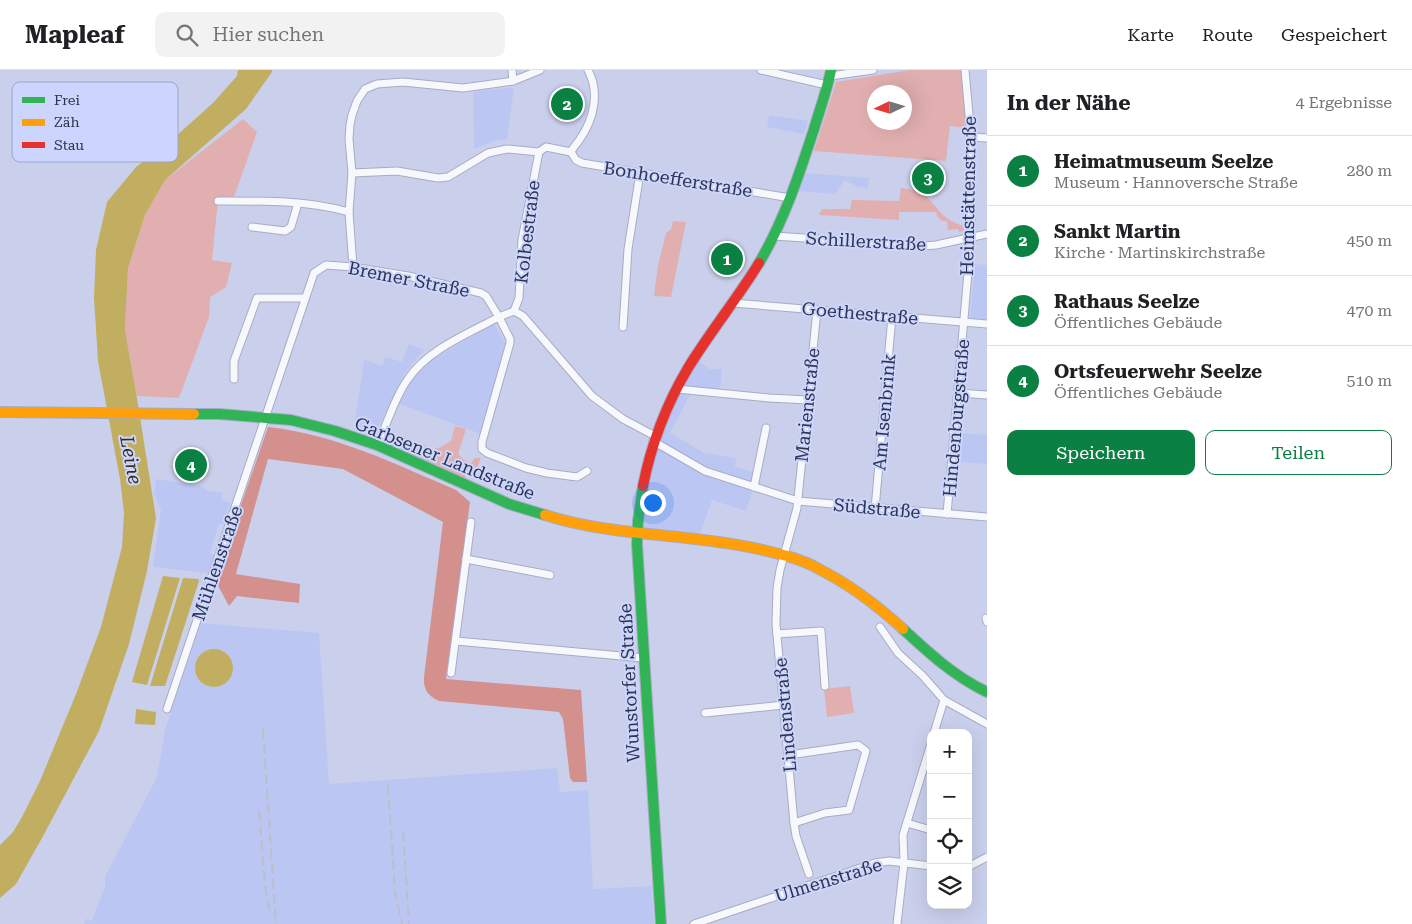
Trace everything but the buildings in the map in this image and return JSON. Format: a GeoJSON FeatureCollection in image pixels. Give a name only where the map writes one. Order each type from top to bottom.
{"type":"FeatureCollection","features":[{"type":"Feature","properties":{"kind":"main road","name":"Wunstorfer Straße"},"geometry":{"type":"LineString","coordinates":[[661,924],[637,532],[641,494],[654,438],[677,389],[774,236],[790,198],[829,77]]}},
{"type":"Feature","properties":{"kind":"main road","name":"Garbsener Landstraße"},"geometry":{"type":"LineString","coordinates":[[0,412],[176,413],[266,417],[314,425],[377,445],[476,490],[519,507],[567,522],[732,543],[784,555],[816,567],[856,590],[881,609],[940,663],[972,685],[987,692]]}},
{"type":"Feature","properties":{"kind":"street"},"geometry":{"type":"LineString","coordinates":[[512,70],[513,81]]}},
{"type":"Feature","properties":{"kind":"street"},"geometry":{"type":"LineString","coordinates":[[353,267],[349,212],[352,172],[349,139],[352,115],[357,101],[365,89],[377,84],[403,82],[463,88],[513,81],[540,70]]}},
{"type":"Feature","properties":{"kind":"street"},"geometry":{"type":"LineString","coordinates":[[571,152],[590,120],[594,102],[593,83],[588,70]]}},
{"type":"Feature","properties":{"kind":"street"},"geometry":{"type":"LineString","coordinates":[[766,70],[829,77],[873,70]]}},
{"type":"Feature","properties":{"kind":"street","name":"Heimstättenstraße"},"geometry":{"type":"LineString","coordinates":[[964,322],[971,238],[971,138],[965,70]]}},
{"type":"Feature","properties":{"kind":"street"},"geometry":{"type":"LineString","coordinates":[[971,138],[987,138]]}},
{"type":"Feature","properties":{"kind":"street","name":"Bonhoefferstraße"},"geometry":{"type":"LineString","coordinates":[[539,152],[546,146],[571,152],[576,160],[582,163],[790,198]]}},
{"type":"Feature","properties":{"kind":"street"},"geometry":{"type":"LineString","coordinates":[[352,172],[397,171],[438,178],[448,177],[488,153],[506,149],[539,152]]}},
{"type":"Feature","properties":{"kind":"street","name":"Kolbestraße"},"geometry":{"type":"LineString","coordinates":[[514,311],[519,298],[522,240],[539,152]]}},
{"type":"Feature","properties":{"kind":"street"},"geometry":{"type":"LineString","coordinates":[[623,327],[628,249],[640,173]]}},
{"type":"Feature","properties":{"kind":"street"},"geometry":{"type":"LineString","coordinates":[[218,202],[260,201],[298,203],[326,206],[349,212]]}},
{"type":"Feature","properties":{"kind":"street"},"geometry":{"type":"LineString","coordinates":[[252,227],[285,231],[291,227],[298,203]]}},
{"type":"Feature","properties":{"kind":"street","name":"Schillerstraße"},"geometry":{"type":"LineString","coordinates":[[774,236],[923,246],[987,234]]}},
{"type":"Feature","properties":{"kind":"street","name":"Bremer Straße"},"geometry":{"type":"LineString","coordinates":[[266,417],[304,298],[314,273],[320,268],[330,265],[408,276],[481,293],[486,296],[510,339],[482,442],[482,449],[487,453],[526,468],[547,473],[578,477],[587,471]]}},
{"type":"Feature","properties":{"kind":"street"},"geometry":{"type":"LineString","coordinates":[[234,379],[234,361],[257,298],[304,298]]}},
{"type":"Feature","properties":{"kind":"street","name":"Goethestraße"},"geometry":{"type":"LineString","coordinates":[[733,303],[987,324]]}},
{"type":"Feature","properties":{"kind":"street","name":"Marienstraße"},"geometry":{"type":"LineString","coordinates":[[784,555],[798,501],[817,310]]}},
{"type":"Feature","properties":{"kind":"street"},"geometry":{"type":"LineString","coordinates":[[377,445],[407,379],[417,366],[435,353],[499,317],[514,311],[523,316],[592,396],[623,419],[654,438]]}},
{"type":"Feature","properties":{"kind":"street","name":"Am Isenbrink"},"geometry":{"type":"LineString","coordinates":[[875,508],[892,316]]}},
{"type":"Feature","properties":{"kind":"street","name":"Hindenburgstraße"},"geometry":{"type":"LineString","coordinates":[[948,514],[964,322]]}},
{"type":"Feature","properties":{"kind":"street"},"geometry":{"type":"LineString","coordinates":[[677,389],[808,400]]}},
{"type":"Feature","properties":{"kind":"street"},"geometry":{"type":"LineString","coordinates":[[958,393],[987,395]]}},
{"type":"Feature","properties":{"kind":"street","name":"Mühlenstraße"},"geometry":{"type":"LineString","coordinates":[[167,709],[266,417]]}},
{"type":"Feature","properties":{"kind":"street"},"geometry":{"type":"LineString","coordinates":[[754,487],[766,428]]}},
{"type":"Feature","properties":{"kind":"street","name":"Südstraße"},"geometry":{"type":"LineString","coordinates":[[654,438],[705,471],[798,501],[987,517]]}},
{"type":"Feature","properties":{"kind":"street"},"geometry":{"type":"LineString","coordinates":[[451,673],[471,522]]}},
{"type":"Feature","properties":{"kind":"street","name":"Lindenstraße"},"geometry":{"type":"LineString","coordinates":[[784,555],[777,588],[783,706],[796,836],[809,874]]}},
{"type":"Feature","properties":{"kind":"street"},"geometry":{"type":"LineString","coordinates":[[466,559],[550,574]]}},
{"type":"Feature","properties":{"kind":"street"},"geometry":{"type":"LineString","coordinates":[[880,627],[898,652],[944,700],[987,724]]}},
{"type":"Feature","properties":{"kind":"street"},"geometry":{"type":"LineString","coordinates":[[778,634],[821,631],[825,686]]}},
{"type":"Feature","properties":{"kind":"street"},"geometry":{"type":"LineString","coordinates":[[456,641],[644,658]]}},
{"type":"Feature","properties":{"kind":"street"},"geometry":{"type":"LineString","coordinates":[[935,729],[944,700]]}},
{"type":"Feature","properties":{"kind":"street"},"geometry":{"type":"LineString","coordinates":[[704,713],[783,706]]}},
{"type":"Feature","properties":{"kind":"street"},"geometry":{"type":"LineString","coordinates":[[789,755],[858,745],[866,751],[848,810],[825,813],[794,822]]}},
{"type":"Feature","properties":{"kind":"street","name":"Ulmenstraße"},"geometry":{"type":"LineString","coordinates":[[694,924],[874,863],[890,861],[904,863],[903,835],[927,757]]}},
{"type":"Feature","properties":{"kind":"street"},"geometry":{"type":"LineString","coordinates":[[907,823],[927,829]]}},
{"type":"Feature","properties":{"kind":"street"},"geometry":{"type":"LineString","coordinates":[[972,865],[987,856]]}},
{"type":"Feature","properties":{"kind":"street"},"geometry":{"type":"LineString","coordinates":[[897,924],[904,863],[927,866]]}},
{"type":"Feature","properties":{"kind":"shaded area"},"geometry":{"type":"Polygon","coordinates":[[[910,70],[962,70],[967,128],[950,126],[946,161],[814,151],[836,82],[910,70]]]}},
{"type":"Feature","properties":{"kind":"shaded area"},"geometry":{"type":"Polygon","coordinates":[[[514,88],[507,139],[497,140],[474,149],[473,92],[514,88]]]}},
{"type":"Feature","properties":{"kind":"shaded area"},"geometry":{"type":"Polygon","coordinates":[[[769,115],[808,121],[804,134],[767,127],[769,115]]]}},
{"type":"Feature","properties":{"kind":"shaded area"},"geometry":{"type":"Polygon","coordinates":[[[243,119],[257,132],[234,197],[218,200],[212,260],[232,263],[226,287],[210,297],[209,317],[179,398],[137,396],[125,330],[128,268],[145,215],[165,180],[243,119]]]}},
{"type":"Feature","properties":{"kind":"shaded area"},"geometry":{"type":"Polygon","coordinates":[[[804,173],[869,178],[868,188],[858,187],[845,180],[835,194],[798,191],[804,173]]]}},
{"type":"Feature","properties":{"kind":"shaded area"},"geometry":{"type":"Polygon","coordinates":[[[901,188],[915,190],[929,199],[948,219],[964,226],[964,231],[959,232],[958,229],[948,230],[947,221],[942,221],[936,212],[899,212],[899,220],[819,215],[822,209],[850,209],[852,200],[899,201],[901,188]]]}},
{"type":"Feature","properties":{"kind":"shaded area"},"geometry":{"type":"Polygon","coordinates":[[[673,221],[686,222],[671,297],[654,296],[658,265],[666,233],[671,229],[673,221]]]}},
{"type":"Feature","properties":{"kind":"shaded area"},"geometry":{"type":"Polygon","coordinates":[[[975,264],[987,265],[987,321],[970,320],[975,264]]]}},
{"type":"Feature","properties":{"kind":"shaded area"},"geometry":{"type":"Polygon","coordinates":[[[494,324],[506,345],[481,434],[400,404],[411,381],[428,362],[494,324]]]}},
{"type":"Feature","properties":{"kind":"shaded area"},"geometry":{"type":"Polygon","coordinates":[[[409,344],[424,350],[403,376],[382,421],[375,431],[354,426],[364,360],[383,366],[385,357],[402,362],[409,344]]]}},
{"type":"Feature","properties":{"kind":"shaded area"},"geometry":{"type":"Polygon","coordinates":[[[695,358],[709,369],[722,369],[720,390],[693,389],[670,433],[704,453],[736,458],[735,467],[754,472],[751,485],[753,488],[746,511],[712,500],[700,534],[637,528],[649,458],[695,358]]]}},
{"type":"Feature","properties":{"kind":"shaded area"},"geometry":{"type":"Polygon","coordinates":[[[455,426],[466,429],[458,454],[464,460],[471,463],[475,458],[481,458],[474,474],[467,472],[465,478],[402,449],[397,442],[398,434],[433,449],[441,447],[451,441],[455,426]]]}},
{"type":"Feature","properties":{"kind":"shaded area"},"geometry":{"type":"Polygon","coordinates":[[[268,427],[317,436],[364,451],[456,490],[470,502],[446,679],[581,690],[587,782],[573,782],[570,778],[563,719],[559,712],[439,701],[427,692],[424,685],[424,677],[443,522],[343,469],[268,459],[236,574],[300,584],[299,603],[237,596],[229,606],[215,580],[268,427]]]}},
{"type":"Feature","properties":{"kind":"shaded area"},"geometry":{"type":"Polygon","coordinates":[[[960,433],[987,435],[987,464],[958,462],[960,433]]]}},
{"type":"Feature","properties":{"kind":"shaded area"},"geometry":{"type":"Polygon","coordinates":[[[156,479],[202,486],[208,491],[223,493],[221,500],[230,503],[223,525],[219,524],[210,553],[214,555],[208,573],[153,567],[161,509],[154,494],[156,479]]]}},
{"type":"Feature","properties":{"kind":"shaded area"},"geometry":{"type":"Polygon","coordinates":[[[201,623],[319,633],[329,784],[557,768],[560,792],[588,790],[593,889],[652,886],[654,924],[84,924],[87,918],[91,922],[105,887],[105,877],[157,777],[165,730],[201,623]]]}},
{"type":"Feature","properties":{"kind":"shaded area"},"geometry":{"type":"Polygon","coordinates":[[[850,686],[854,713],[827,717],[824,689],[850,686]]]}},
{"type":"Feature","properties":{"kind":"water","name":"Leine"},"geometry":{"type":"Polygon","coordinates":[[[238,70],[272,70],[246,109],[165,180],[145,215],[128,268],[125,330],[156,518],[147,571],[129,644],[99,731],[16,884],[0,898],[0,845],[13,832],[22,817],[40,781],[76,694],[101,627],[122,547],[124,513],[120,479],[98,361],[94,298],[96,250],[107,202],[136,167],[142,162],[178,162],[178,134],[214,102],[237,76],[238,70]]]}},
{"type":"Feature","properties":{"kind":"water"},"geometry":{"type":"Polygon","coordinates":[[[163,576],[180,578],[147,685],[132,682],[163,576]]]}},
{"type":"Feature","properties":{"kind":"water"},"geometry":{"type":"Polygon","coordinates":[[[183,578],[198,579],[199,581],[165,686],[150,686],[183,578]]]}},
{"type":"Feature","properties":{"kind":"water"},"geometry":{"type":"Polygon","coordinates":[[[214,649],[227,655],[233,668],[227,681],[214,687],[201,681],[195,668],[201,655],[214,649]]]}},
{"type":"Feature","properties":{"kind":"water"},"geometry":{"type":"Polygon","coordinates":[[[136,709],[156,712],[155,725],[135,724],[136,709]]]}},
{"type":"Feature","properties":{"kind":"railway"},"geometry":{"type":"LineString","coordinates":[[263,729],[276,924]]}},
{"type":"Feature","properties":{"kind":"railway"},"geometry":{"type":"LineString","coordinates":[[388,785],[395,893],[402,924]]}},
{"type":"Feature","properties":{"kind":"railway"},"geometry":{"type":"LineString","coordinates":[[259,811],[265,887],[270,913]]}},
{"type":"Feature","properties":{"kind":"railway"},"geometry":{"type":"LineString","coordinates":[[403,831],[409,924]]}},
{"type":"Feature","properties":{"kind":"traffic: fast"},"geometry":{"type":"LineString","coordinates":[[759,263],[776,231],[797,181],[828,85],[831,70]]}},
{"type":"Feature","properties":{"kind":"traffic: fast"},"geometry":{"type":"LineString","coordinates":[[194,414],[219,414],[291,420],[335,431],[377,445],[509,504],[545,515]]}},
{"type":"Feature","properties":{"kind":"traffic: fast"},"geometry":{"type":"LineString","coordinates":[[643,486],[637,544],[661,924]]}},
{"type":"Feature","properties":{"kind":"traffic: fast"},"geometry":{"type":"LineString","coordinates":[[903,629],[953,672],[987,692]]}},
{"type":"Feature","properties":{"kind":"traffic: slow"},"geometry":{"type":"LineString","coordinates":[[0,412],[194,414]]}},
{"type":"Feature","properties":{"kind":"traffic: slow"},"geometry":{"type":"LineString","coordinates":[[545,515],[598,527],[732,544],[796,559],[829,574],[851,588],[873,603],[903,629]]}},
{"type":"Feature","properties":{"kind":"traffic: jam"},"geometry":{"type":"LineString","coordinates":[[643,486],[650,455],[660,426],[680,382],[696,355],[759,263]]}},
{"type":"Feature","properties":{"kind":"place","name":"Sankt Martin"},"geometry":{"type":"Point","coordinates":[567,104]}},
{"type":"Feature","properties":{"kind":"place","name":"Rathaus Seelze"},"geometry":{"type":"Point","coordinates":[928,178]}},
{"type":"Feature","properties":{"kind":"place","name":"Heimatmuseum Seelze"},"geometry":{"type":"Point","coordinates":[727,259]}},
{"type":"Feature","properties":{"kind":"place","name":"Ortsfeuerwehr Seelze"},"geometry":{"type":"Point","coordinates":[191,465]}}]}
